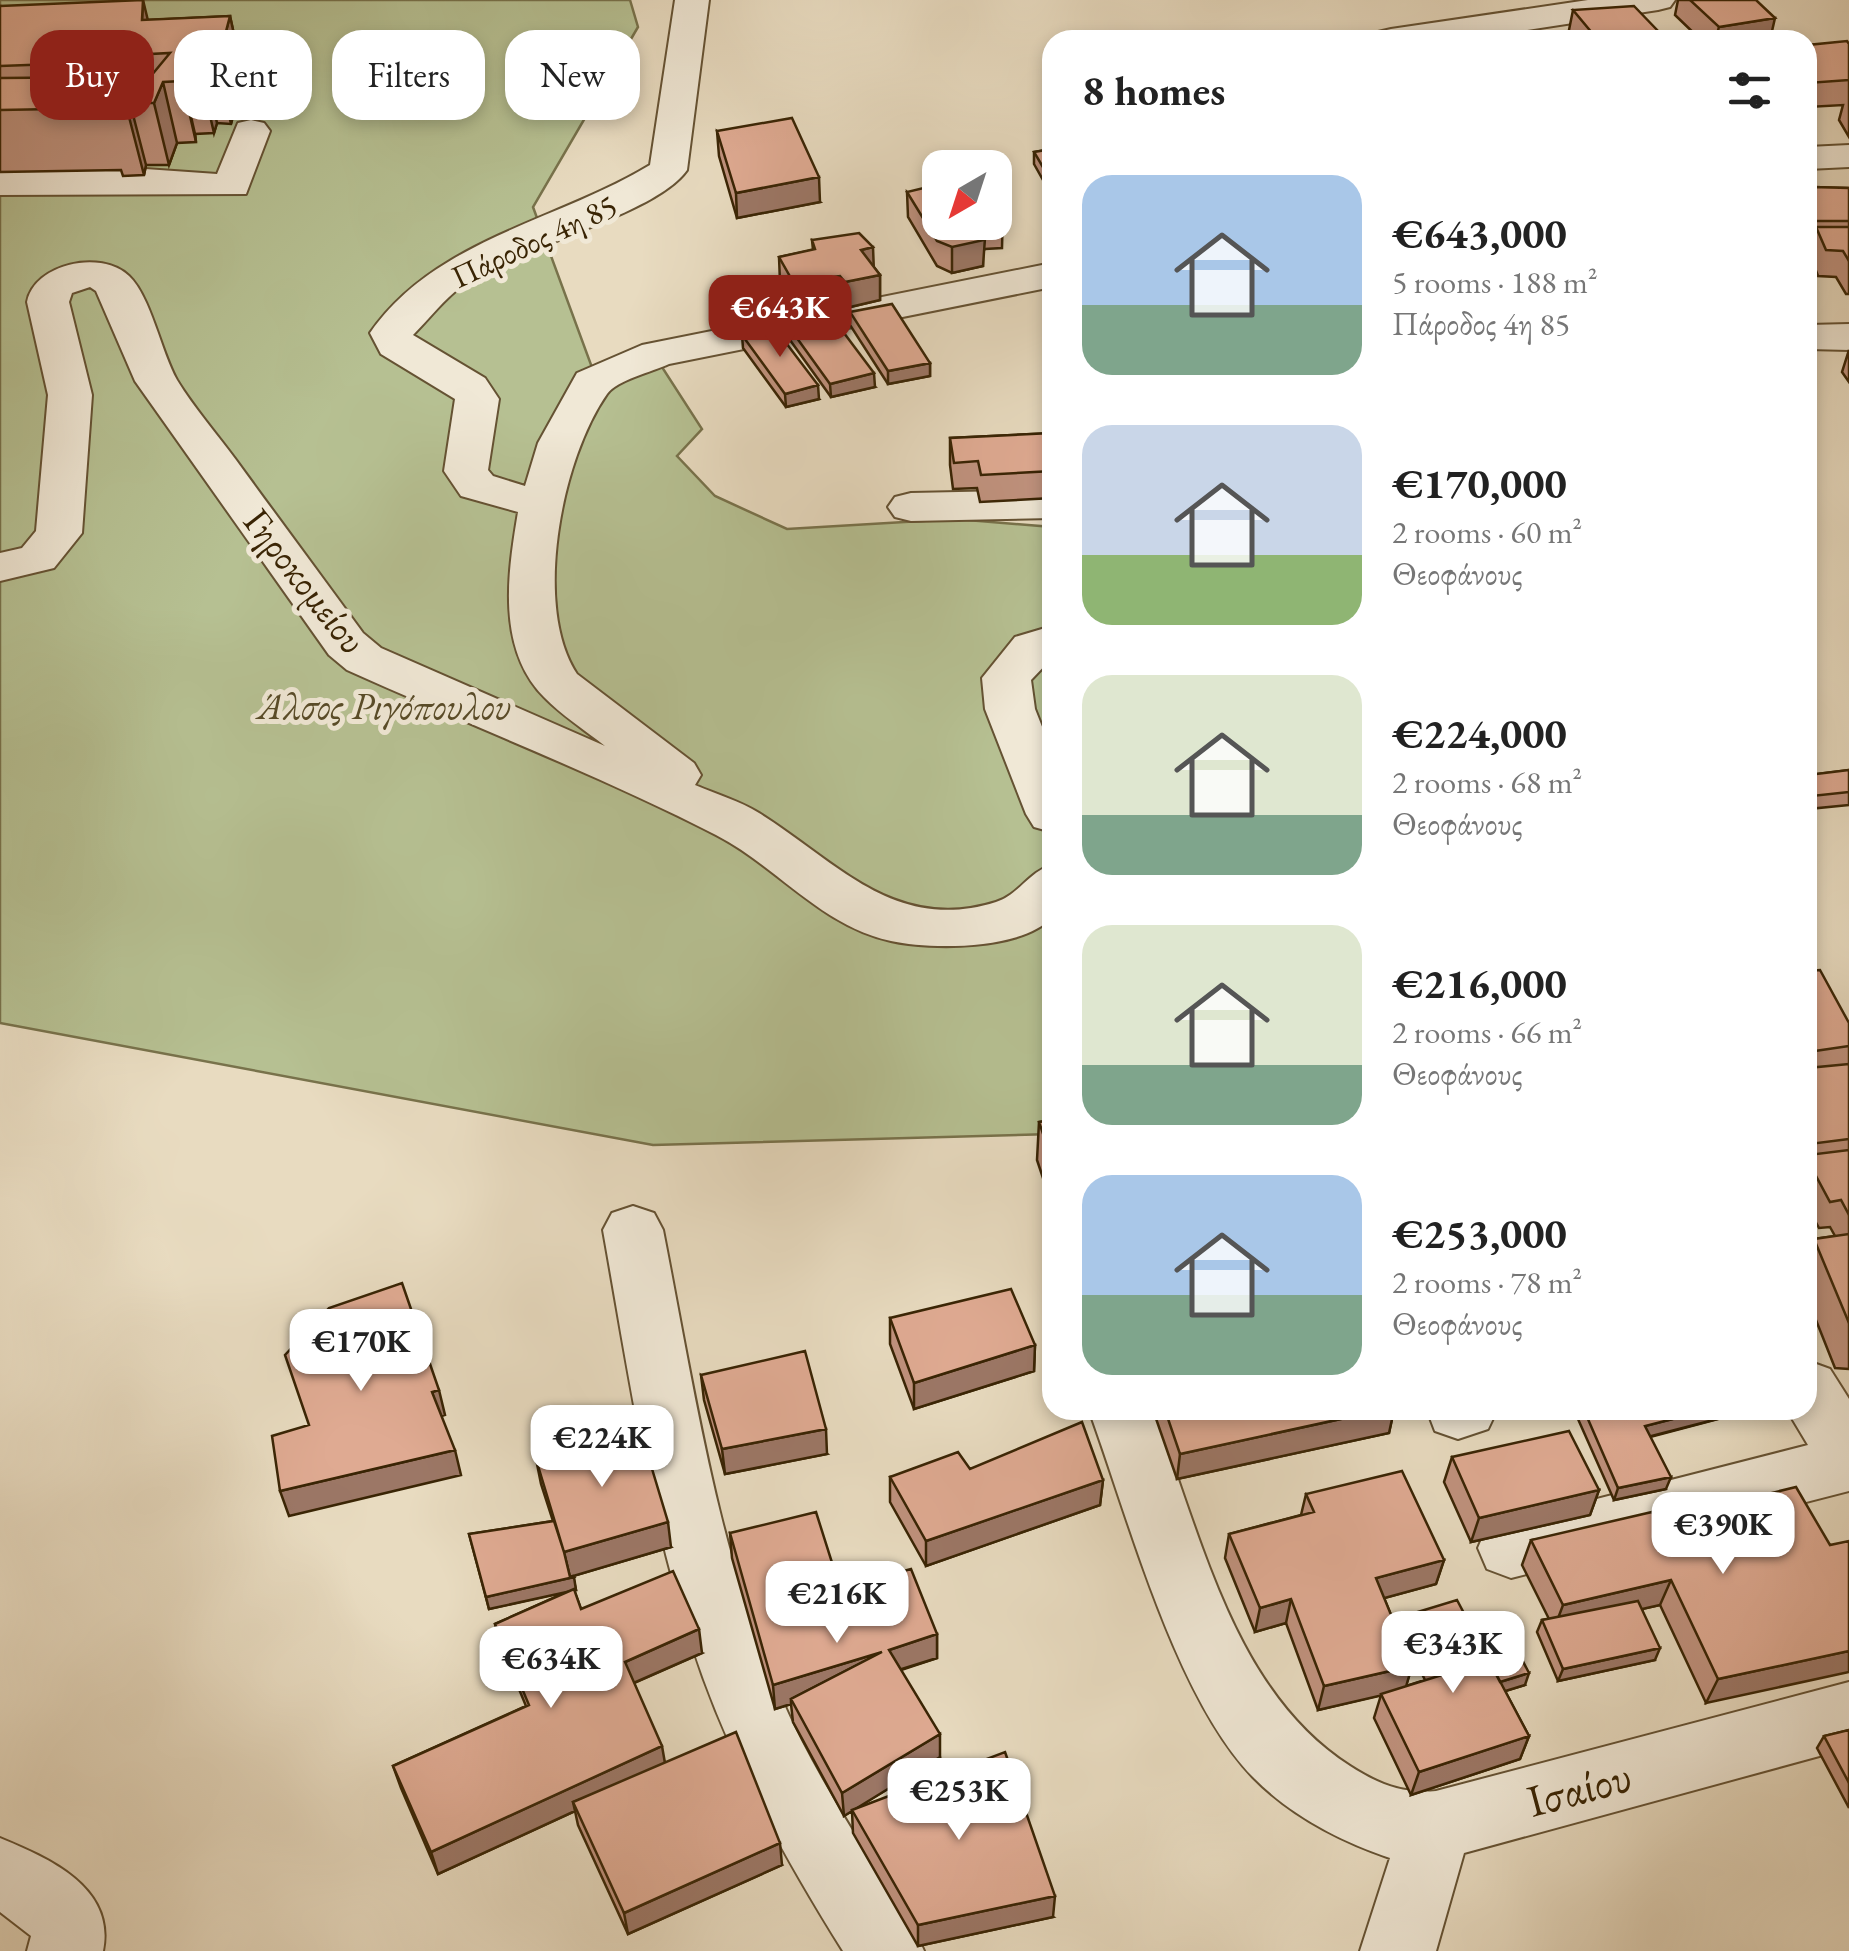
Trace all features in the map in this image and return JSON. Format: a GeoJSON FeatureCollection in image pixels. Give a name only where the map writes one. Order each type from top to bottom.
{"type":"FeatureCollection","features":[{"type":"Feature","properties":{"kind":"street","name":"Πάροδος 4η 85"},"geometry":{"type":"LineString","coordinates":[[542,502],[477,486],[466,471],[477,398],[470,387],[396,344],[391,332],[448,277],[565,220],[618,201],[668,170],[692,0]]}},
{"type":"Feature","properties":{"kind":"street"},"geometry":{"type":"LineString","coordinates":[[1457,30],[1658,0]]}},
{"type":"Feature","properties":{"kind":"street"},"geometry":{"type":"LineString","coordinates":[[1622,5],[1646,30]]}},
{"type":"Feature","properties":{"kind":"street"},"geometry":{"type":"LineString","coordinates":[[0,182],[131,180],[232,186],[251,132]]}},
{"type":"Feature","properties":{"kind":"street"},"geometry":{"type":"LineString","coordinates":[[1817,158],[1849,156]]}},
{"type":"Feature","properties":{"kind":"street","name":"Γηροκομείου"},"geometry":{"type":"LineString","coordinates":[[0,567],[38,558],[58,533],[70,395],[48,302],[50,290],[77,276],[101,276],[114,284],[156,381],[346,644],[364,660],[738,824],[855,907],[891,922],[931,928],[1000,922],[1028,910],[1042,895]]}},
{"type":"Feature","properties":{"kind":"street"},"geometry":{"type":"LineString","coordinates":[[738,824],[549,672],[528,586],[542,502],[560,443],[592,382],[657,354],[1042,277]]}},
{"type":"Feature","properties":{"kind":"street"},"geometry":{"type":"LineString","coordinates":[[1817,337],[1849,337]]}},
{"type":"Feature","properties":{"kind":"street"},"geometry":{"type":"LineString","coordinates":[[910,507],[1042,504]]}},
{"type":"Feature","properties":{"kind":"street"},"geometry":{"type":"LineString","coordinates":[[1042,644],[1032,648],[1006,678],[1010,709],[1042,789]]}},
{"type":"Feature","properties":{"kind":"street"},"geometry":{"type":"LineString","coordinates":[[633,1230],[689,1507],[726,1648],[804,1822],[886,1951]]}},
{"type":"Feature","properties":{"kind":"street"},"geometry":{"type":"LineString","coordinates":[[1817,1403],[1849,1455]]}},
{"type":"Feature","properties":{"kind":"street","name":"Ισαίου"},"geometry":{"type":"LineString","coordinates":[[1125,1420],[1202,1624],[1234,1692],[1259,1730],[1316,1785],[1366,1815],[1398,1826],[1436,1826],[1849,1715]]}},
{"type":"Feature","properties":{"kind":"street"},"geometry":{"type":"LineString","coordinates":[[1511,1548],[1849,1464]]}},
{"type":"Feature","properties":{"kind":"street"},"geometry":{"type":"LineString","coordinates":[[1398,1951],[1436,1826]]}},
{"type":"Feature","properties":{"kind":"street"},"geometry":{"type":"LineString","coordinates":[[0,1874],[42,1893],[52,1904],[69,1933],[65,1951]]}},
{"type":"Feature","properties":{"kind":"green space","name":"Άλσος Ριγόπουλου"},"geometry":{"type":"Polygon","coordinates":[[[0,0],[630,0],[636,30],[505,30],[505,120],[584,120],[533,207],[594,373],[662,367],[702,429],[677,456],[715,496],[787,529],[955,519],[1042,526],[1042,1134],[653,1145],[0,1023],[0,0]]]}},
{"type":"Feature","properties":{"kind":"building"},"geometry":{"type":"Polygon","coordinates":[[[143,0],[142,20],[230,16],[226,30],[174,30],[174,81],[163,82],[154,103],[154,72],[170,53],[154,54],[154,30],[30,30],[30,65],[0,66],[0,6],[143,0]]]}},
{"type":"Feature","properties":{"kind":"building"},"geometry":{"type":"Polygon","coordinates":[[[1690,0],[1756,0],[1775,18],[1719,27],[1690,0]]]}},
{"type":"Feature","properties":{"kind":"building"},"geometry":{"type":"Polygon","coordinates":[[[1634,6],[1657,30],[1590,30],[1573,10],[1634,6]]]}},
{"type":"Feature","properties":{"kind":"building"},"geometry":{"type":"Polygon","coordinates":[[[1847,41],[1849,80],[1817,82],[1817,44],[1847,41]]]}},
{"type":"Feature","properties":{"kind":"building"},"geometry":{"type":"Polygon","coordinates":[[[0,78],[30,78],[30,109],[0,110],[0,78]]]}},
{"type":"Feature","properties":{"kind":"building"},"geometry":{"type":"Polygon","coordinates":[[[792,118],[819,177],[736,193],[717,131],[792,118]]]}},
{"type":"Feature","properties":{"kind":"building"},"geometry":{"type":"Polygon","coordinates":[[[1817,187],[1849,188],[1849,221],[1817,221],[1817,187]]]}},
{"type":"Feature","properties":{"kind":"building"},"geometry":{"type":"Polygon","coordinates":[[[922,188],[922,216],[907,192],[922,188]]]}},
{"type":"Feature","properties":{"kind":"building"},"geometry":{"type":"Polygon","coordinates":[[[1817,227],[1849,227],[1849,261],[1843,251],[1826,250],[1817,227]]]}},
{"type":"Feature","properties":{"kind":"building"},"geometry":{"type":"Polygon","coordinates":[[[859,233],[873,247],[861,250],[880,275],[845,282],[840,276],[813,279],[815,285],[796,287],[779,257],[815,249],[812,240],[859,233]]]}},
{"type":"Feature","properties":{"kind":"building"},"geometry":{"type":"Polygon","coordinates":[[[936,240],[984,240],[952,247],[936,240]]]}},
{"type":"Feature","properties":{"kind":"building"},"geometry":{"type":"Polygon","coordinates":[[[892,304],[930,363],[888,371],[850,312],[892,304]]]}},
{"type":"Feature","properties":{"kind":"building"},"geometry":{"type":"Polygon","coordinates":[[[832,317],[874,373],[830,384],[789,327],[832,317]]]}},
{"type":"Feature","properties":{"kind":"building"},"geometry":{"type":"Polygon","coordinates":[[[774,327],[818,385],[785,394],[742,335],[774,327]]]}},
{"type":"Feature","properties":{"kind":"building"},"geometry":{"type":"Polygon","coordinates":[[[1042,433],[1042,472],[981,475],[978,461],[954,463],[950,438],[1042,433]]]}},
{"type":"Feature","properties":{"kind":"building"},"geometry":{"type":"Polygon","coordinates":[[[1849,770],[1849,792],[1817,795],[1817,774],[1849,770]]]}},
{"type":"Feature","properties":{"kind":"building"},"geometry":{"type":"Polygon","coordinates":[[[1817,970],[1849,1023],[1849,1046],[1817,1051],[1817,970]]]}},
{"type":"Feature","properties":{"kind":"building"},"geometry":{"type":"Polygon","coordinates":[[[1849,1064],[1849,1139],[1817,1143],[1817,1067],[1849,1064]]]}},
{"type":"Feature","properties":{"kind":"building"},"geometry":{"type":"Polygon","coordinates":[[[1849,1150],[1849,1215],[1841,1200],[1830,1202],[1817,1178],[1817,1154],[1849,1150]]]}},
{"type":"Feature","properties":{"kind":"building"},"geometry":{"type":"Polygon","coordinates":[[[1849,1234],[1849,1323],[1817,1246],[1817,1239],[1849,1234]]]}},
{"type":"Feature","properties":{"kind":"building"},"geometry":{"type":"Polygon","coordinates":[[[402,1283],[439,1390],[432,1392],[455,1450],[280,1491],[272,1436],[309,1425],[285,1355],[329,1308],[402,1283]]]}},
{"type":"Feature","properties":{"kind":"building"},"geometry":{"type":"Polygon","coordinates":[[[1011,1289],[1035,1345],[914,1383],[890,1318],[1011,1289]]]}},
{"type":"Feature","properties":{"kind":"building"},"geometry":{"type":"Polygon","coordinates":[[[805,1351],[826,1429],[722,1449],[701,1375],[805,1351]]]}},
{"type":"Feature","properties":{"kind":"building"},"geometry":{"type":"Polygon","coordinates":[[[1168,1420],[1336,1420],[1180,1454],[1168,1420]]]}},
{"type":"Feature","properties":{"kind":"building"},"geometry":{"type":"Polygon","coordinates":[[[1588,1420],[1669,1420],[1645,1426],[1671,1477],[1618,1488],[1588,1420]]]}},
{"type":"Feature","properties":{"kind":"building"},"geometry":{"type":"Polygon","coordinates":[[[1082,1422],[1103,1480],[926,1541],[890,1477],[958,1452],[970,1469],[1082,1422]]]}},
{"type":"Feature","properties":{"kind":"building"},"geometry":{"type":"Polygon","coordinates":[[[640,1429],[668,1522],[564,1552],[536,1459],[640,1429]]]}},
{"type":"Feature","properties":{"kind":"building"},"geometry":{"type":"Polygon","coordinates":[[[1569,1431],[1599,1490],[1479,1518],[1452,1457],[1569,1431]]]}},
{"type":"Feature","properties":{"kind":"building"},"geometry":{"type":"Polygon","coordinates":[[[1402,1471],[1444,1560],[1376,1578],[1412,1666],[1324,1686],[1291,1599],[1260,1608],[1229,1534],[1314,1512],[1306,1494],[1402,1471]]]}},
{"type":"Feature","properties":{"kind":"building"},"geometry":{"type":"Polygon","coordinates":[[[1796,1487],[1830,1545],[1849,1541],[1849,1651],[1718,1679],[1671,1580],[1563,1605],[1531,1540],[1652,1512],[1657,1521],[1796,1487]]]}},
{"type":"Feature","properties":{"kind":"building"},"geometry":{"type":"Polygon","coordinates":[[[816,1512],[840,1588],[911,1569],[937,1634],[889,1650],[940,1734],[842,1793],[791,1699],[882,1652],[773,1685],[730,1533],[816,1512]]]}},
{"type":"Feature","properties":{"kind":"building"},"geometry":{"type":"Polygon","coordinates":[[[554,1521],[570,1577],[574,1577],[486,1597],[469,1534],[554,1521]]]}},
{"type":"Feature","properties":{"kind":"building"},"geometry":{"type":"Polygon","coordinates":[[[673,1571],[699,1629],[625,1662],[662,1746],[431,1852],[393,1766],[529,1705],[495,1624],[574,1589],[581,1609],[673,1571]]]}},
{"type":"Feature","properties":{"kind":"building"},"geometry":{"type":"Polygon","coordinates":[[[1457,1600],[1529,1736],[1419,1772],[1381,1694],[1442,1675],[1411,1614],[1457,1600]]]}},
{"type":"Feature","properties":{"kind":"building"},"geometry":{"type":"Polygon","coordinates":[[[1638,1601],[1660,1648],[1563,1669],[1542,1620],[1638,1601]]]}},
{"type":"Feature","properties":{"kind":"building"},"geometry":{"type":"Polygon","coordinates":[[[1502,1621],[1529,1673],[1500,1682],[1473,1630],[1502,1621]]]}},
{"type":"Feature","properties":{"kind":"building"},"geometry":{"type":"Polygon","coordinates":[[[1849,1730],[1849,1783],[1824,1736],[1849,1730]]]}},
{"type":"Feature","properties":{"kind":"building"},"geometry":{"type":"Polygon","coordinates":[[[736,1732],[780,1843],[624,1913],[573,1802],[736,1732]]]}},
{"type":"Feature","properties":{"kind":"building"},"geometry":{"type":"Polygon","coordinates":[[[1005,1752],[1055,1896],[918,1925],[852,1810],[1005,1752]]]}}]}
